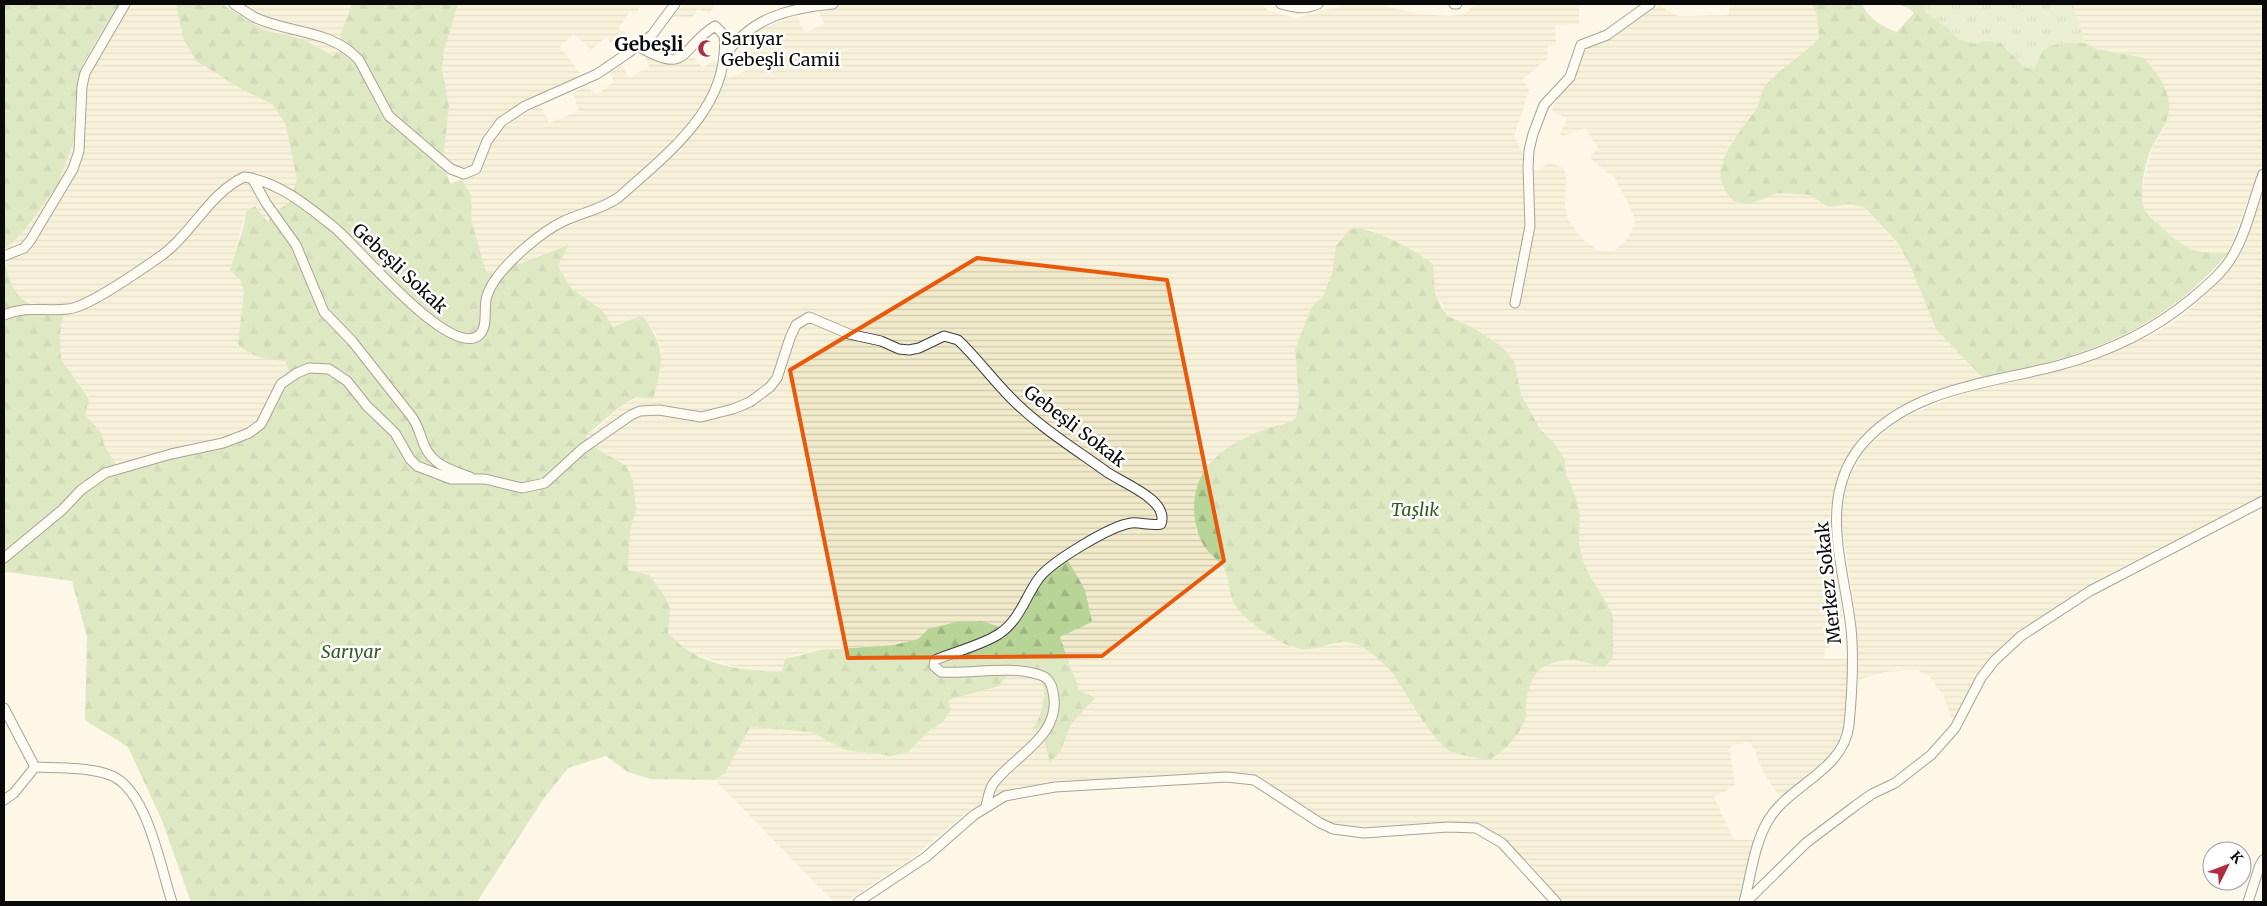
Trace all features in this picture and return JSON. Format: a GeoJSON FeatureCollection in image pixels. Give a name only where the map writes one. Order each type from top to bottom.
{"type":"FeatureCollection","features":[{"type":"Feature","properties":{"kind":"street"},"geometry":{"type":"LineString","coordinates":[[4,256],[24,248],[30,241],[73,169],[79,151],[82,86],[85,73],[125,4]]}},
{"type":"Feature","properties":{"kind":"street"},"geometry":{"type":"LineString","coordinates":[[234,4],[253,16],[317,34],[345,48],[359,60],[389,116],[451,169],[464,174],[476,169],[493,130],[513,113],[597,74],[638,46],[659,28],[675,4]]}},
{"type":"Feature","properties":{"kind":"street","name":"Gebeşli Sokak"},"geometry":{"type":"LineString","coordinates":[[724,58],[732,45],[749,28],[781,14],[832,4]]}},
{"type":"Feature","properties":{"kind":"street"},"geometry":{"type":"LineString","coordinates":[[1281,4],[1297,9],[1309,8],[1318,4]]}},
{"type":"Feature","properties":{"kind":"street"},"geometry":{"type":"LineString","coordinates":[[1515,303],[1530,226],[1529,150],[1544,105],[1570,77],[1581,45],[1607,35],[1650,4]]}},
{"type":"Feature","properties":{"kind":"street","name":"Gebeşli Sokak"},"geometry":{"type":"LineString","coordinates":[[252,178],[278,188],[336,229],[427,320],[448,332],[470,339],[478,336],[482,330],[486,299],[495,280],[506,267],[535,240],[563,221],[607,206],[691,130],[718,86],[724,58],[724,35],[715,26],[679,59],[669,60],[638,46]]}},
{"type":"Feature","properties":{"kind":"street","name":"Merkez Sokak"},"geometry":{"type":"LineString","coordinates":[[1744,902],[1762,832],[1769,819],[1800,786],[1835,757],[1846,740],[1850,710],[1851,632],[1839,561],[1836,508],[1839,489],[1854,455],[1870,436],[1894,417],[1940,394],[1978,382],[2061,365],[2135,336],[2178,310],[2219,273],[2233,257],[2263,174]]}},
{"type":"Feature","properties":{"kind":"street"},"geometry":{"type":"LineString","coordinates":[[4,315],[30,308],[68,309],[91,300],[161,256],[195,223],[221,192],[234,181],[244,177],[252,178]]}},
{"type":"Feature","properties":{"kind":"street","name":"Gebeşli Sokak"},"geometry":{"type":"LineString","coordinates":[[252,178],[266,203],[296,245],[324,312],[352,341],[412,417],[419,427],[425,447],[432,458],[442,467],[476,478],[522,488],[535,486],[545,483],[571,457],[631,415],[640,411],[659,410],[701,417],[714,415],[750,402],[770,388],[777,378],[790,338],[796,326],[809,317],[849,334],[881,341],[900,349],[919,348],[944,336],[958,340],[1023,410],[1109,474],[1147,496],[1161,511],[1163,520],[1161,524],[1154,526],[1130,523],[1114,528],[1077,549],[1040,576],[1017,617],[999,634],[935,660],[934,666],[941,672],[992,670],[1027,672],[1042,675],[1052,686],[1053,708],[1045,730],[1036,744],[992,785],[986,806]]}},
{"type":"Feature","properties":{"kind":"street","name":"Gebeşli Sokak"},"geometry":{"type":"LineString","coordinates":[[4,558],[62,510],[81,490],[105,474],[171,454],[238,439],[254,430],[261,424],[281,384],[297,372],[309,368],[329,369],[347,381],[367,406],[394,433],[410,459],[417,466],[452,479],[476,478]]}},
{"type":"Feature","properties":{"kind":"street"},"geometry":{"type":"LineString","coordinates":[[1744,902],[1806,843],[1872,794],[1895,783],[1931,755],[1955,728],[1981,678],[1994,661],[2021,636],[2090,591],[2263,501]]}},
{"type":"Feature","properties":{"kind":"street"},"geometry":{"type":"LineString","coordinates":[[4,708],[35,767]]}},
{"type":"Feature","properties":{"kind":"street"},"geometry":{"type":"LineString","coordinates":[[4,800],[14,793],[35,767]]}},
{"type":"Feature","properties":{"kind":"street"},"geometry":{"type":"LineString","coordinates":[[35,767],[95,771],[108,774],[126,784],[138,801],[146,819],[172,902]]}},
{"type":"Feature","properties":{"kind":"street"},"geometry":{"type":"LineString","coordinates":[[858,902],[926,857],[986,806],[1005,796],[1055,787],[1228,777],[1254,780],[1320,824],[1333,829],[1364,833],[1448,826],[1476,828],[1502,843],[1556,902]]}},
{"type":"Feature","properties":{"kind":"street"},"geometry":{"type":"LineString","coordinates":[[2248,902],[2263,860]]}},
{"type":"Feature","properties":{"kind":"highlighted area"},"geometry":{"type":"Polygon","coordinates":[[[977,258],[1167,280],[1224,561],[1102,656],[848,658],[790,370],[977,258]]]}},
{"type":"Feature","properties":{"kind":"shaded area"},"geometry":{"type":"Polygon","coordinates":[[[121,4],[176,4],[196,61],[245,91],[272,104],[285,123],[297,179],[290,201],[272,215],[268,223],[255,206],[246,212],[230,270],[241,281],[244,292],[241,314],[244,351],[263,358],[285,361],[290,371],[276,382],[261,416],[253,425],[237,437],[117,466],[104,445],[100,432],[85,415],[89,398],[61,359],[60,334],[64,311],[22,300],[10,286],[4,248],[12,243],[58,184],[74,140],[74,116],[80,70],[98,37],[121,4]]]}},
{"type":"Feature","properties":{"kind":"shaded area"},"geometry":{"type":"Polygon","coordinates":[[[222,4],[352,4],[340,36],[344,47],[334,56],[303,39],[263,30],[222,4]]]}},
{"type":"Feature","properties":{"kind":"shaded area"},"geometry":{"type":"Polygon","coordinates":[[[458,4],[641,4],[636,14],[630,11],[619,28],[636,43],[621,55],[606,37],[591,50],[574,34],[560,47],[583,77],[498,120],[484,137],[475,163],[470,170],[463,171],[443,160],[449,106],[442,70],[444,50],[458,4]]]}},
{"type":"Feature","properties":{"kind":"shaded area"},"geometry":{"type":"Polygon","coordinates":[[[684,4],[715,4],[710,14],[698,9],[692,18],[673,17],[684,4]]]}},
{"type":"Feature","properties":{"kind":"shaded area"},"geometry":{"type":"Polygon","coordinates":[[[829,4],[1261,4],[1269,11],[1297,18],[1345,4],[1378,4],[1419,14],[1449,16],[1465,14],[1475,4],[1579,4],[1579,24],[1555,25],[1556,45],[1548,46],[1547,59],[1522,80],[1529,90],[1514,136],[1524,157],[1534,171],[1550,163],[1564,168],[1566,176],[1565,207],[1568,219],[1583,240],[1598,250],[1613,251],[1624,243],[1631,232],[1635,220],[1629,204],[1614,178],[1591,159],[1592,154],[1598,148],[1585,128],[1563,136],[1560,134],[1567,118],[1551,111],[1558,97],[1574,79],[1585,48],[1606,40],[1660,4],[1678,16],[1686,16],[1729,15],[1729,4],[1812,4],[1817,16],[1819,38],[1808,50],[1764,87],[1756,110],[1732,142],[1724,160],[1766,197],[1778,193],[1810,195],[1829,207],[1849,204],[1864,207],[1897,243],[1909,263],[1936,329],[1982,377],[1929,392],[1894,409],[1859,439],[1842,467],[1830,512],[1830,535],[1843,618],[1828,619],[1830,648],[1825,648],[1824,659],[1847,659],[1847,710],[1843,733],[1836,749],[1780,797],[1763,772],[1752,745],[1747,742],[1732,745],[1730,749],[1735,786],[1714,797],[1734,840],[1754,840],[1742,897],[1735,902],[1560,902],[1505,842],[1479,825],[1376,830],[1329,826],[1252,775],[1216,772],[1053,784],[1011,790],[972,808],[912,858],[845,902],[834,902],[715,780],[725,773],[749,727],[811,732],[845,750],[881,756],[908,752],[931,729],[943,722],[948,700],[999,686],[1011,671],[1029,669],[1043,681],[1044,702],[1033,730],[1040,727],[1048,754],[1060,752],[1071,724],[1095,698],[1079,690],[1060,637],[1092,622],[1063,553],[1036,574],[1015,613],[1000,627],[928,629],[918,639],[893,645],[841,648],[799,654],[785,659],[782,672],[748,671],[690,653],[668,634],[670,609],[649,575],[628,570],[630,530],[636,511],[609,455],[588,443],[586,435],[599,427],[623,405],[639,397],[660,376],[661,351],[656,334],[642,315],[613,327],[603,311],[572,289],[558,266],[567,245],[494,274],[486,272],[472,223],[471,196],[462,179],[471,176],[481,169],[493,138],[501,129],[540,105],[549,123],[579,111],[573,93],[587,85],[596,95],[614,82],[609,73],[621,65],[630,78],[649,66],[643,54],[662,64],[674,65],[693,57],[703,68],[715,60],[729,78],[746,71],[737,47],[757,30],[797,16],[805,33],[824,24],[819,12],[828,11],[829,4]],[[1350,229],[1336,246],[1332,273],[1323,297],[1312,306],[1295,349],[1299,403],[1296,418],[1283,426],[1271,428],[1196,514],[1196,530],[1222,565],[1231,585],[1233,600],[1283,642],[1293,648],[1328,646],[1343,640],[1360,646],[1380,660],[1393,674],[1433,733],[1451,752],[1489,760],[1524,723],[1527,693],[1530,682],[1537,670],[1552,663],[1570,660],[1583,660],[1598,666],[1612,615],[1585,567],[1579,544],[1580,514],[1574,492],[1566,474],[1565,460],[1555,444],[1540,429],[1520,395],[1514,361],[1501,346],[1474,328],[1448,315],[1435,293],[1433,264],[1369,229],[1350,229]]]}},
{"type":"Feature","properties":{"kind":"shaded area"},"geometry":{"type":"Polygon","coordinates":[[[2073,4],[2263,4],[2263,161],[2228,253],[2204,254],[2190,250],[2175,240],[2144,209],[2141,196],[2144,178],[2152,148],[2164,129],[2169,108],[2166,92],[2155,71],[2144,58],[2097,49],[2085,43],[2073,4]]]}},
{"type":"Feature","properties":{"kind":"shaded area"},"geometry":{"type":"Polygon","coordinates":[[[2263,192],[2263,496],[2096,580],[2063,606],[2012,636],[1996,652],[1968,691],[1954,725],[1943,695],[1930,677],[1917,670],[1885,672],[1858,680],[1856,620],[1841,520],[1847,481],[1867,447],[1898,420],[1926,408],[1979,388],[2016,381],[2083,363],[2154,334],[2179,319],[2219,283],[2240,256],[2263,192]]]}},
{"type":"Feature","properties":{"kind":"green space"},"geometry":{"type":"Polygon","coordinates":[[[4,4],[121,4],[98,37],[80,70],[74,116],[74,140],[58,184],[23,232],[4,248],[4,4]]]}},
{"type":"Feature","properties":{"kind":"green space","name":"Sarıyar"},"geometry":{"type":"Polygon","coordinates":[[[176,4],[222,4],[263,30],[303,39],[333,56],[344,47],[340,36],[352,4],[458,4],[444,50],[442,70],[449,106],[443,160],[450,184],[462,179],[471,196],[472,223],[486,272],[494,274],[511,257],[519,264],[568,245],[558,266],[572,289],[603,311],[613,327],[642,315],[659,346],[661,364],[653,399],[641,397],[628,401],[586,435],[588,443],[626,466],[633,481],[636,511],[630,530],[628,570],[649,575],[664,595],[670,609],[668,634],[689,651],[713,662],[747,670],[782,672],[785,659],[821,650],[894,645],[918,639],[928,629],[956,622],[981,621],[1001,627],[1015,613],[1036,574],[1063,552],[1085,590],[1092,622],[1060,637],[1079,690],[1095,698],[1071,724],[1060,752],[1050,762],[1040,727],[1032,731],[1039,717],[1044,694],[1042,680],[1038,673],[1011,671],[999,686],[948,700],[951,710],[943,722],[931,729],[908,752],[891,756],[845,750],[811,732],[750,727],[725,773],[715,780],[651,779],[628,772],[606,756],[568,768],[542,801],[477,902],[191,902],[161,818],[128,747],[85,720],[87,637],[72,581],[7,572],[4,574],[4,256],[11,282],[20,297],[37,306],[64,311],[60,334],[61,359],[89,399],[85,415],[101,432],[104,445],[117,466],[237,437],[259,419],[275,386],[289,371],[285,361],[254,355],[238,344],[244,292],[241,281],[230,270],[244,225],[246,212],[255,206],[268,223],[272,215],[290,201],[297,179],[285,123],[272,104],[245,91],[196,61],[183,37],[176,4]]]}},
{"type":"Feature","properties":{"kind":"green space"},"geometry":{"type":"Polygon","coordinates":[[[1812,4],[1862,4],[1868,14],[1877,22],[1897,32],[1914,13],[1907,7],[1896,4],[1921,4],[1926,13],[1949,29],[1958,39],[1974,44],[1987,41],[2001,43],[2025,68],[2034,69],[2042,52],[2050,46],[2067,43],[2085,43],[2097,49],[2144,58],[2165,88],[2169,102],[2165,124],[2152,147],[2145,169],[2142,197],[2145,210],[2151,218],[2186,247],[2200,252],[2228,253],[2202,280],[2175,303],[2147,322],[2117,338],[2086,351],[2053,361],[1982,377],[1936,329],[1909,263],[1897,242],[1864,207],[1849,204],[1829,207],[1810,195],[1778,193],[1750,204],[1733,201],[1724,187],[1721,178],[1723,161],[1732,143],[1757,108],[1765,86],[1819,38],[1817,16],[1812,4]]]}},
{"type":"Feature","properties":{"kind":"green space"},"geometry":{"type":"Polygon","coordinates":[[[1921,4],[2073,4],[2085,43],[2067,43],[2042,52],[2034,69],[2025,68],[2001,43],[1987,41],[1974,44],[1958,39],[1949,29],[1926,13],[1921,4]]]}},
{"type":"Feature","properties":{"kind":"green space","name":"Taşlık"},"geometry":{"type":"Polygon","coordinates":[[[1358,228],[1397,242],[1433,264],[1435,293],[1448,316],[1474,328],[1501,346],[1514,361],[1521,395],[1540,429],[1555,444],[1565,460],[1566,474],[1574,492],[1580,514],[1579,544],[1585,567],[1613,615],[1613,658],[1605,667],[1571,660],[1551,663],[1543,667],[1533,678],[1530,686],[1523,725],[1509,745],[1489,760],[1452,752],[1445,747],[1429,729],[1393,674],[1379,659],[1362,647],[1345,642],[1302,649],[1286,644],[1258,628],[1235,606],[1225,571],[1207,550],[1198,533],[1194,503],[1198,484],[1208,466],[1222,452],[1240,440],[1269,428],[1285,424],[1296,418],[1299,403],[1295,349],[1312,306],[1323,297],[1332,273],[1336,246],[1350,229],[1358,228]]]}},
{"type":"Feature","properties":{"kind":"place","name":"Sarıyar Gebeşli Camii"},"geometry":{"type":"Point","coordinates":[707,48]}},
{"type":"Feature","properties":{"kind":"district","name":"Gebeşli"},"geometry":{"type":"Point","coordinates":[649,44]}}]}
